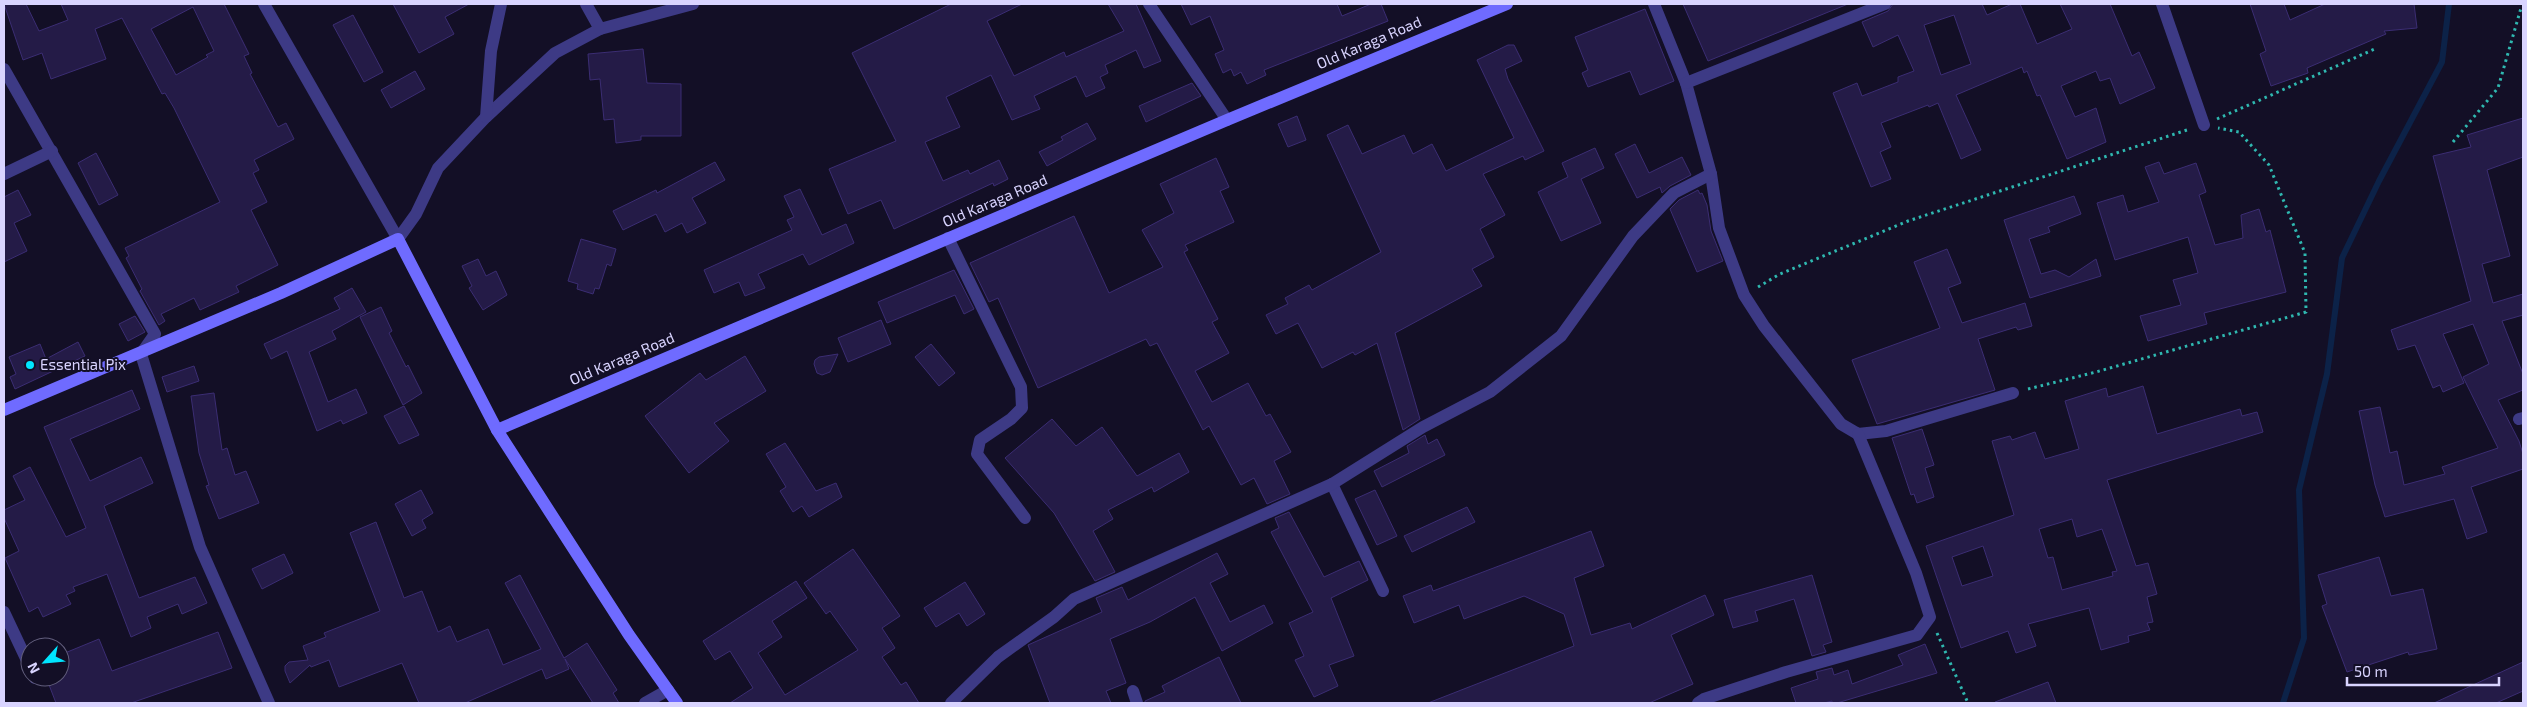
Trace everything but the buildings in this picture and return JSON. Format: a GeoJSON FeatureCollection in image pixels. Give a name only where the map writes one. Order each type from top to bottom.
{"type":"FeatureCollection","features":[{"type":"Feature","properties":{"kind":"street"},"geometry":{"type":"LineString","coordinates":[[264,4],[398,239],[497,430],[629,635],[677,703]]}},
{"type":"Feature","properties":{"kind":"street"},"geometry":{"type":"LineString","coordinates":[[486,117],[491,51],[501,4]]}},
{"type":"Feature","properties":{"kind":"street"},"geometry":{"type":"LineString","coordinates":[[586,4],[600,29]]}},
{"type":"Feature","properties":{"kind":"street"},"geometry":{"type":"LineString","coordinates":[[4,410],[140,354],[398,239],[416,214],[438,168],[486,117],[555,53],[600,29],[692,4]]}},
{"type":"Feature","properties":{"kind":"street"},"geometry":{"type":"LineString","coordinates":[[1149,4],[1227,120]]}},
{"type":"Feature","properties":{"kind":"street","name":"Old Karaga Road"},"geometry":{"type":"LineString","coordinates":[[497,430],[1227,120],[1507,4]]}},
{"type":"Feature","properties":{"kind":"street"},"geometry":{"type":"LineString","coordinates":[[1654,4],[1686,83],[1711,174],[1719,228],[1744,295],[1769,333],[1842,424],[1858,434],[1916,573],[1930,617],[1916,635],[1786,672],[1704,699],[1698,703]]}},
{"type":"Feature","properties":{"kind":"street"},"geometry":{"type":"LineString","coordinates":[[1686,83],[1884,4]]}},
{"type":"Feature","properties":{"kind":"street"},"geometry":{"type":"LineString","coordinates":[[2162,4],[2204,125]]}},
{"type":"Feature","properties":{"kind":"street"},"geometry":{"type":"LineString","coordinates":[[4,69],[156,334],[140,354]]}},
{"type":"Feature","properties":{"kind":"street"},"geometry":{"type":"LineString","coordinates":[[4,174],[52,151]]}},
{"type":"Feature","properties":{"kind":"street"},"geometry":{"type":"LineString","coordinates":[[951,703],[998,657],[1074,599],[1332,484],[1423,427],[1490,392],[1561,336],[1633,236],[1674,193],[1711,174]]}},
{"type":"Feature","properties":{"kind":"street"},"geometry":{"type":"LineString","coordinates":[[948,238],[1021,387],[1022,408],[1011,419],[980,440],[978,454],[1025,518]]}},
{"type":"Feature","properties":{"kind":"street"},"geometry":{"type":"LineString","coordinates":[[140,354],[200,546],[269,703]]}},
{"type":"Feature","properties":{"kind":"street"},"geometry":{"type":"LineString","coordinates":[[1858,434],[1886,431],[2013,393]]}},
{"type":"Feature","properties":{"kind":"street"},"geometry":{"type":"LineString","coordinates":[[1332,484],[1383,592]]}},
{"type":"Feature","properties":{"kind":"street"},"geometry":{"type":"LineString","coordinates":[[4,612],[20,646]]}},
{"type":"Feature","properties":{"kind":"street"},"geometry":{"type":"LineString","coordinates":[[645,703],[668,690]]}},
{"type":"Feature","properties":{"kind":"path"},"geometry":{"type":"LineString","coordinates":[[2453,142],[2498,88],[2523,7]]}},
{"type":"Feature","properties":{"kind":"path"},"geometry":{"type":"LineString","coordinates":[[1744,295],[1780,274],[1908,221],[2204,125],[2377,48]]}},
{"type":"Feature","properties":{"kind":"path"},"geometry":{"type":"LineString","coordinates":[[2013,393],[2096,372],[2306,312],[2305,253],[2269,165],[2240,132],[2204,125]]}},
{"type":"Feature","properties":{"kind":"path"},"geometry":{"type":"LineString","coordinates":[[1930,617],[1968,703]]}},
{"type":"Feature","properties":{"kind":"waterway"},"geometry":{"type":"LineString","coordinates":[[2283,703],[2304,638],[2299,490],[2327,374],[2342,258],[2379,181],[2442,62],[2449,4]]}},
{"type":"Feature","properties":{"kind":"place","name":"Essential Pix"},"geometry":{"type":"Point","coordinates":[30,365]}}]}
